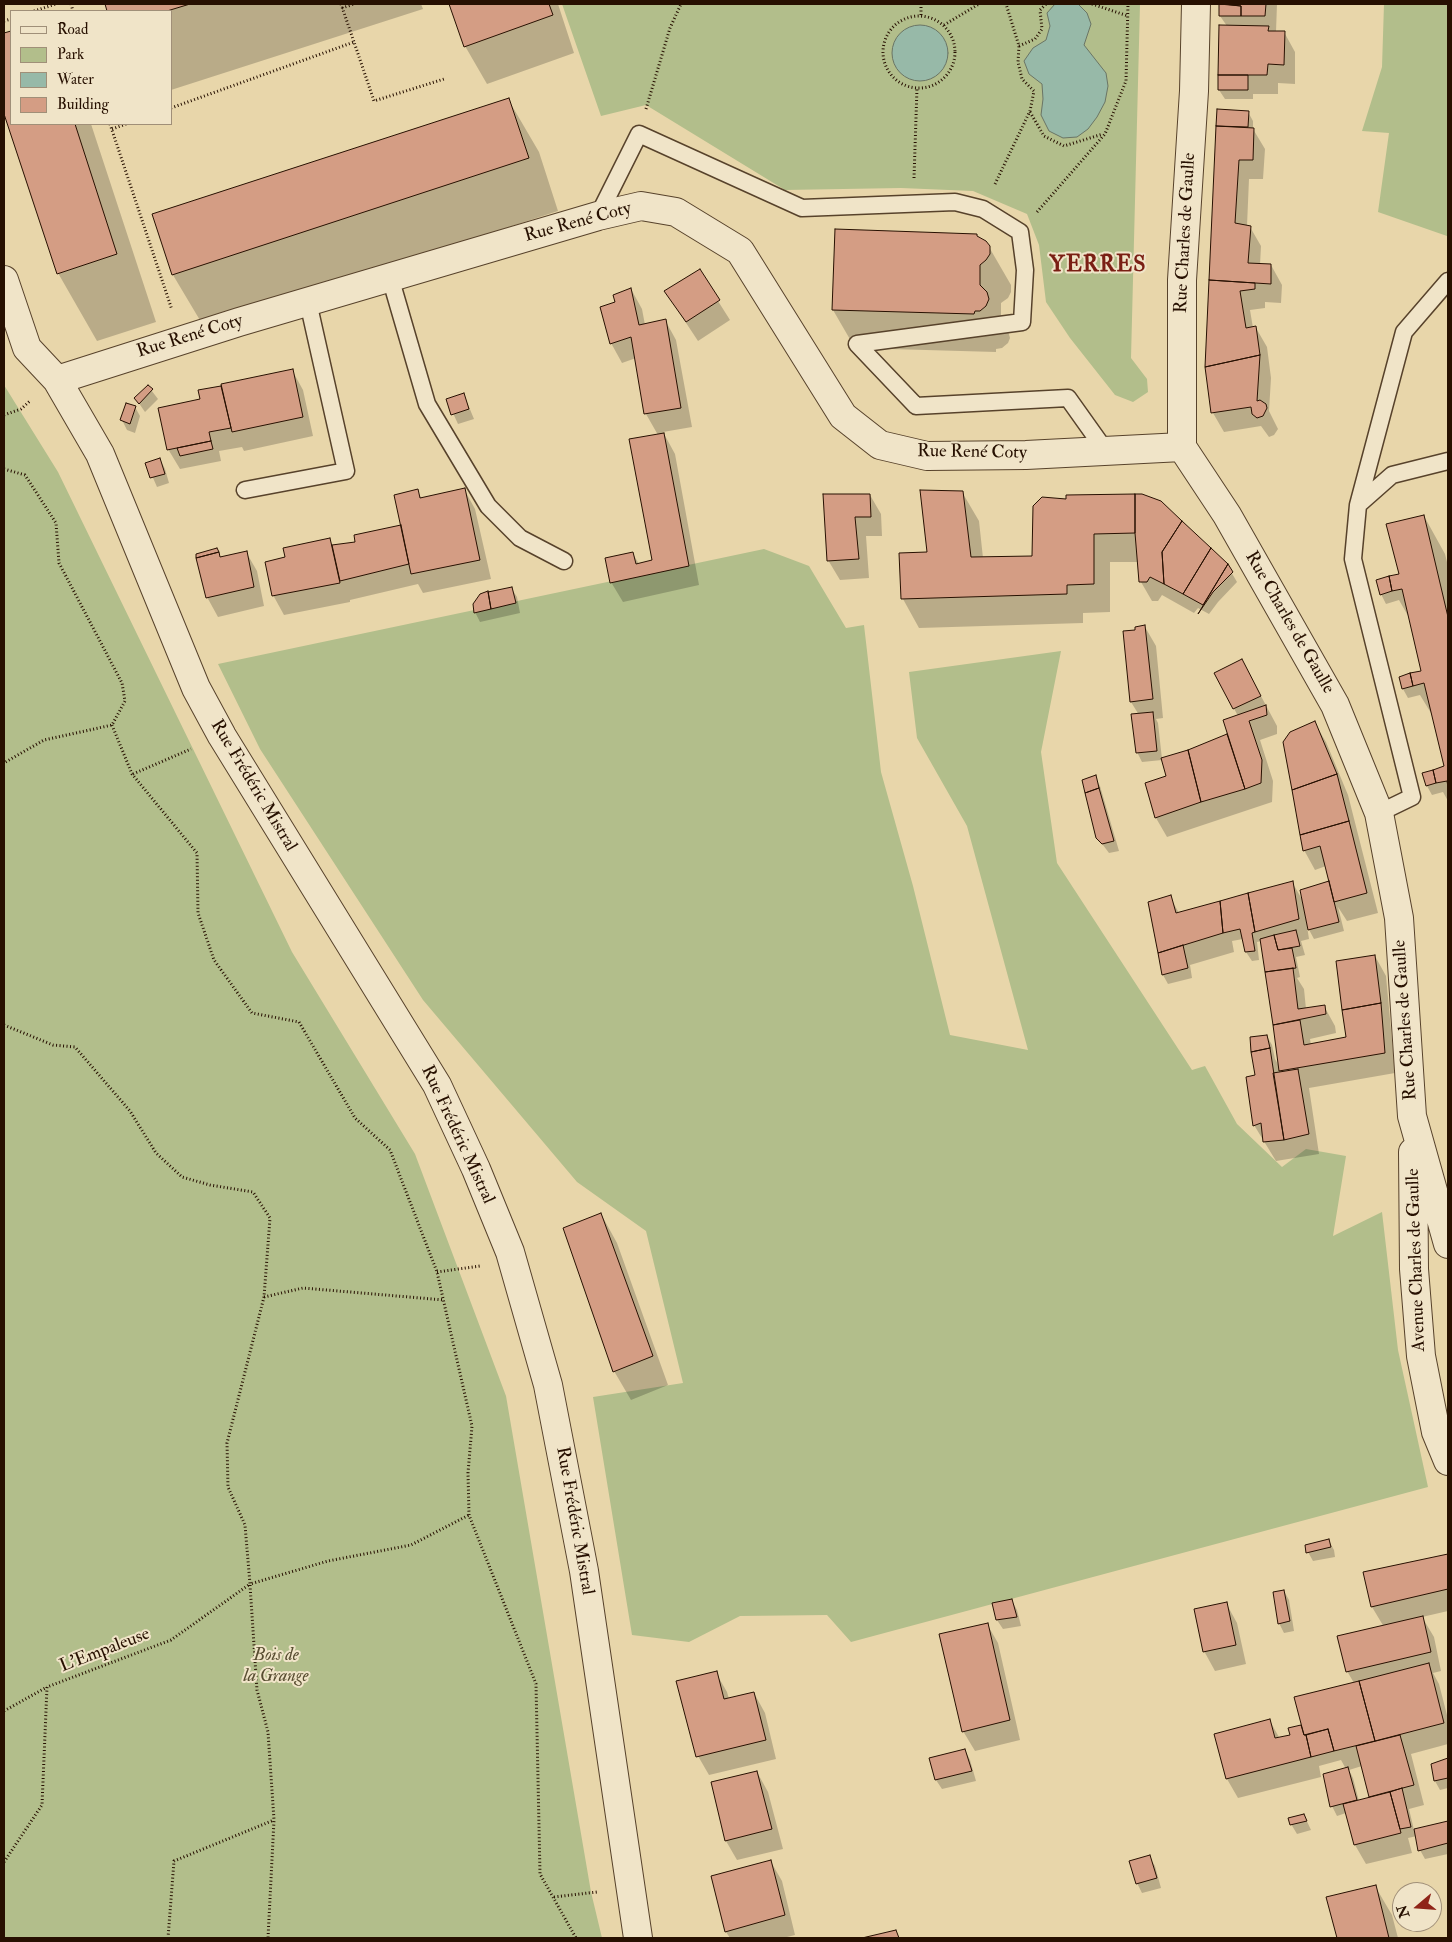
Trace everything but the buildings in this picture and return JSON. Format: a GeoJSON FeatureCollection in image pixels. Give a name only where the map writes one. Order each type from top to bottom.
{"type":"FeatureCollection","features":[{"type":"Feature","properties":{"kind":"street","name":"Rue Charles de Gaulle"},"geometry":{"type":"LineString","coordinates":[[1196,4],[1194,91],[1182,280],[1182,447],[1227,514],[1335,705],[1379,813],[1399,918],[1412,1116],[1448,1244]]}},
{"type":"Feature","properties":{"kind":"street","name":"Rue René Coty"},"geometry":{"type":"LineString","coordinates":[[57,380],[390,277],[598,216],[641,206],[676,212],[740,251],[843,416],[880,445],[927,456],[1026,455],[1182,447]]}},
{"type":"Feature","properties":{"kind":"street"},"geometry":{"type":"LineString","coordinates":[[4,280],[27,348],[57,380]]}},
{"type":"Feature","properties":{"kind":"street","name":"Rue Frédéric Mistral"},"geometry":{"type":"LineString","coordinates":[[57,380],[100,454],[196,688],[222,736],[437,1085],[476,1169],[510,1252],[548,1385],[580,1552],[638,1938]]}},
{"type":"Feature","properties":{"kind":"street","name":"Avenue Charles de Gaulle"},"geometry":{"type":"LineString","coordinates":[[1412,1116],[1414,1269],[1421,1356],[1436,1432],[1448,1461]]}},
{"type":"Feature","properties":{"kind":"lane"},"geometry":{"type":"LineString","coordinates":[[598,216],[639,134],[802,208],[955,202],[983,209],[1020,232],[1025,270],[1022,322],[857,344],[916,406],[1068,398],[1105,450]]}},
{"type":"Feature","properties":{"kind":"lane"},"geometry":{"type":"LineString","coordinates":[[390,277],[427,404],[488,506],[520,538],[564,561]]}},
{"type":"Feature","properties":{"kind":"lane"},"geometry":{"type":"LineString","coordinates":[[1379,813],[1412,796],[1353,559],[1358,504],[1404,332],[1448,281]]}},
{"type":"Feature","properties":{"kind":"lane"},"geometry":{"type":"LineString","coordinates":[[245,490],[346,471],[308,302]]}},
{"type":"Feature","properties":{"kind":"lane"},"geometry":{"type":"LineString","coordinates":[[1358,504],[1392,475],[1448,461]]}},
{"type":"Feature","properties":{"kind":"path"},"geometry":{"type":"LineString","coordinates":[[37,10],[56,4]]}},
{"type":"Feature","properties":{"kind":"path"},"geometry":{"type":"LineString","coordinates":[[354,4],[341,6],[374,101],[444,79]]}},
{"type":"Feature","properties":{"kind":"path"},"geometry":{"type":"LineString","coordinates":[[639,134],[670,28],[681,4]]}},
{"type":"Feature","properties":{"kind":"path"},"geometry":{"type":"LineString","coordinates":[[921,4],[921,15]]}},
{"type":"Feature","properties":{"kind":"path"},"geometry":{"type":"LineString","coordinates":[[944,25],[979,4]]}},
{"type":"Feature","properties":{"kind":"path"},"geometry":{"type":"LineString","coordinates":[[983,209],[1030,112],[1034,91],[1022,79],[1018,62],[1020,46],[1006,4]]}},
{"type":"Feature","properties":{"kind":"path"},"geometry":{"type":"LineString","coordinates":[[1020,46],[1035,39],[1042,29],[1040,10],[1046,4]]}},
{"type":"Feature","properties":{"kind":"path"},"geometry":{"type":"LineString","coordinates":[[1092,4],[1128,16]]}},
{"type":"Feature","properties":{"kind":"path"},"geometry":{"type":"LineString","coordinates":[[1020,232],[1105,134],[1126,81],[1128,4]]}},
{"type":"Feature","properties":{"kind":"path"},"geometry":{"type":"LineString","coordinates":[[921,15],[933,18],[944,25],[954,40],[955,58],[948,75],[933,86],[917,88],[898,82],[886,68],[882,50],[888,32],[901,20],[921,15]]}},
{"type":"Feature","properties":{"kind":"path"},"geometry":{"type":"LineString","coordinates":[[172,108],[354,42]]}},
{"type":"Feature","properties":{"kind":"path"},"geometry":{"type":"LineString","coordinates":[[913,203],[917,88]]}},
{"type":"Feature","properties":{"kind":"path"},"geometry":{"type":"LineString","coordinates":[[1030,112],[1044,136],[1064,146],[1105,134]]}},
{"type":"Feature","properties":{"kind":"path"},"geometry":{"type":"LineString","coordinates":[[110,125],[182,340]]}},
{"type":"Feature","properties":{"kind":"path"},"geometry":{"type":"LineString","coordinates":[[112,129],[123,125]]}},
{"type":"Feature","properties":{"kind":"path"},"geometry":{"type":"LineString","coordinates":[[4,469],[25,475],[56,523],[59,563],[122,683],[125,702],[112,725],[44,740],[4,763]]}},
{"type":"Feature","properties":{"kind":"path"},"geometry":{"type":"LineString","coordinates":[[112,725],[132,774],[197,853],[198,913],[214,960],[252,1013],[299,1022],[355,1118],[390,1150],[438,1272],[472,1426],[468,1473],[468,1515],[536,1684],[540,1874],[576,1938]]}},
{"type":"Feature","properties":{"kind":"path"},"geometry":{"type":"LineString","coordinates":[[132,774],[165,760]]}},
{"type":"Feature","properties":{"kind":"path"},"geometry":{"type":"LineString","coordinates":[[4,1025],[53,1045],[75,1047],[130,1111],[156,1153],[182,1176],[210,1185],[252,1192],[270,1218],[264,1297],[227,1442],[228,1487],[245,1525],[257,1690],[268,1732],[274,1820],[268,1938]]}},
{"type":"Feature","properties":{"kind":"path"},"geometry":{"type":"LineString","coordinates":[[438,1272],[476,1268]]}},
{"type":"Feature","properties":{"kind":"path"},"geometry":{"type":"LineString","coordinates":[[264,1297],[303,1288],[444,1300]]}},
{"type":"Feature","properties":{"kind":"path","name":"L'Empaleuse"},"geometry":{"type":"LineString","coordinates":[[4,1862],[42,1805],[48,1687],[171,1640],[250,1584],[328,1561],[411,1545],[468,1515]]}},
{"type":"Feature","properties":{"kind":"path"},"geometry":{"type":"LineString","coordinates":[[4,1710],[48,1687]]}},
{"type":"Feature","properties":{"kind":"path"},"geometry":{"type":"LineString","coordinates":[[168,1938],[174,1861],[274,1820]]}},
{"type":"Feature","properties":{"kind":"path"},"geometry":{"type":"LineString","coordinates":[[554,1897],[574,1895]]}},
{"type":"Feature","properties":{"kind":"green space"},"geometry":{"type":"Polygon","coordinates":[[[562,4],[1140,4],[1131,358],[1147,379],[1148,392],[1133,402],[1115,395],[1070,338],[1046,302],[1039,245],[1027,214],[973,191],[901,188],[785,190],[646,105],[601,116],[562,4]]]}},
{"type":"Feature","properties":{"kind":"green space"},"geometry":{"type":"Polygon","coordinates":[[[1384,4],[1448,4],[1448,236],[1378,212],[1389,133],[1362,131],[1382,67],[1384,4]]]}},
{"type":"Feature","properties":{"kind":"green space","name":"Bois de la Grange"},"geometry":{"type":"Polygon","coordinates":[[[4,385],[58,472],[292,952],[415,1154],[506,1396],[591,1892],[602,1938],[4,1938],[4,385]]]}},
{"type":"Feature","properties":{"kind":"green space"},"geometry":{"type":"Polygon","coordinates":[[[764,549],[809,566],[846,628],[864,625],[881,772],[913,886],[950,1035],[1028,1050],[967,826],[917,738],[909,672],[1061,651],[1041,752],[1057,863],[1192,1070],[1205,1066],[1237,1124],[1282,1167],[1306,1149],[1346,1156],[1333,1236],[1382,1212],[1398,1350],[1428,1487],[851,1642],[827,1615],[740,1616],[689,1642],[632,1635],[593,1397],[683,1383],[646,1231],[577,1182],[423,1000],[260,749],[218,664],[764,549]]]}},
{"type":"Feature","properties":{"kind":"water"},"geometry":{"type":"Polygon","coordinates":[[[1055,4],[1078,4],[1087,13],[1091,24],[1084,45],[1106,73],[1108,86],[1105,102],[1088,129],[1077,137],[1063,138],[1049,131],[1041,115],[1042,84],[1029,74],[1024,61],[1033,48],[1046,40],[1050,26],[1047,13],[1055,4]]]}},
{"type":"Feature","properties":{"kind":"water"},"geometry":{"type":"Polygon","coordinates":[[[920,25],[931,27],[940,33],[946,42],[948,53],[946,64],[940,73],[931,79],[920,81],[909,79],[900,73],[894,64],[892,53],[894,42],[900,33],[909,27],[920,25]]]}},
{"type":"Feature","properties":{"kind":"district","name":"YERRES"},"geometry":{"type":"Point","coordinates":[1098,266]}}]}
